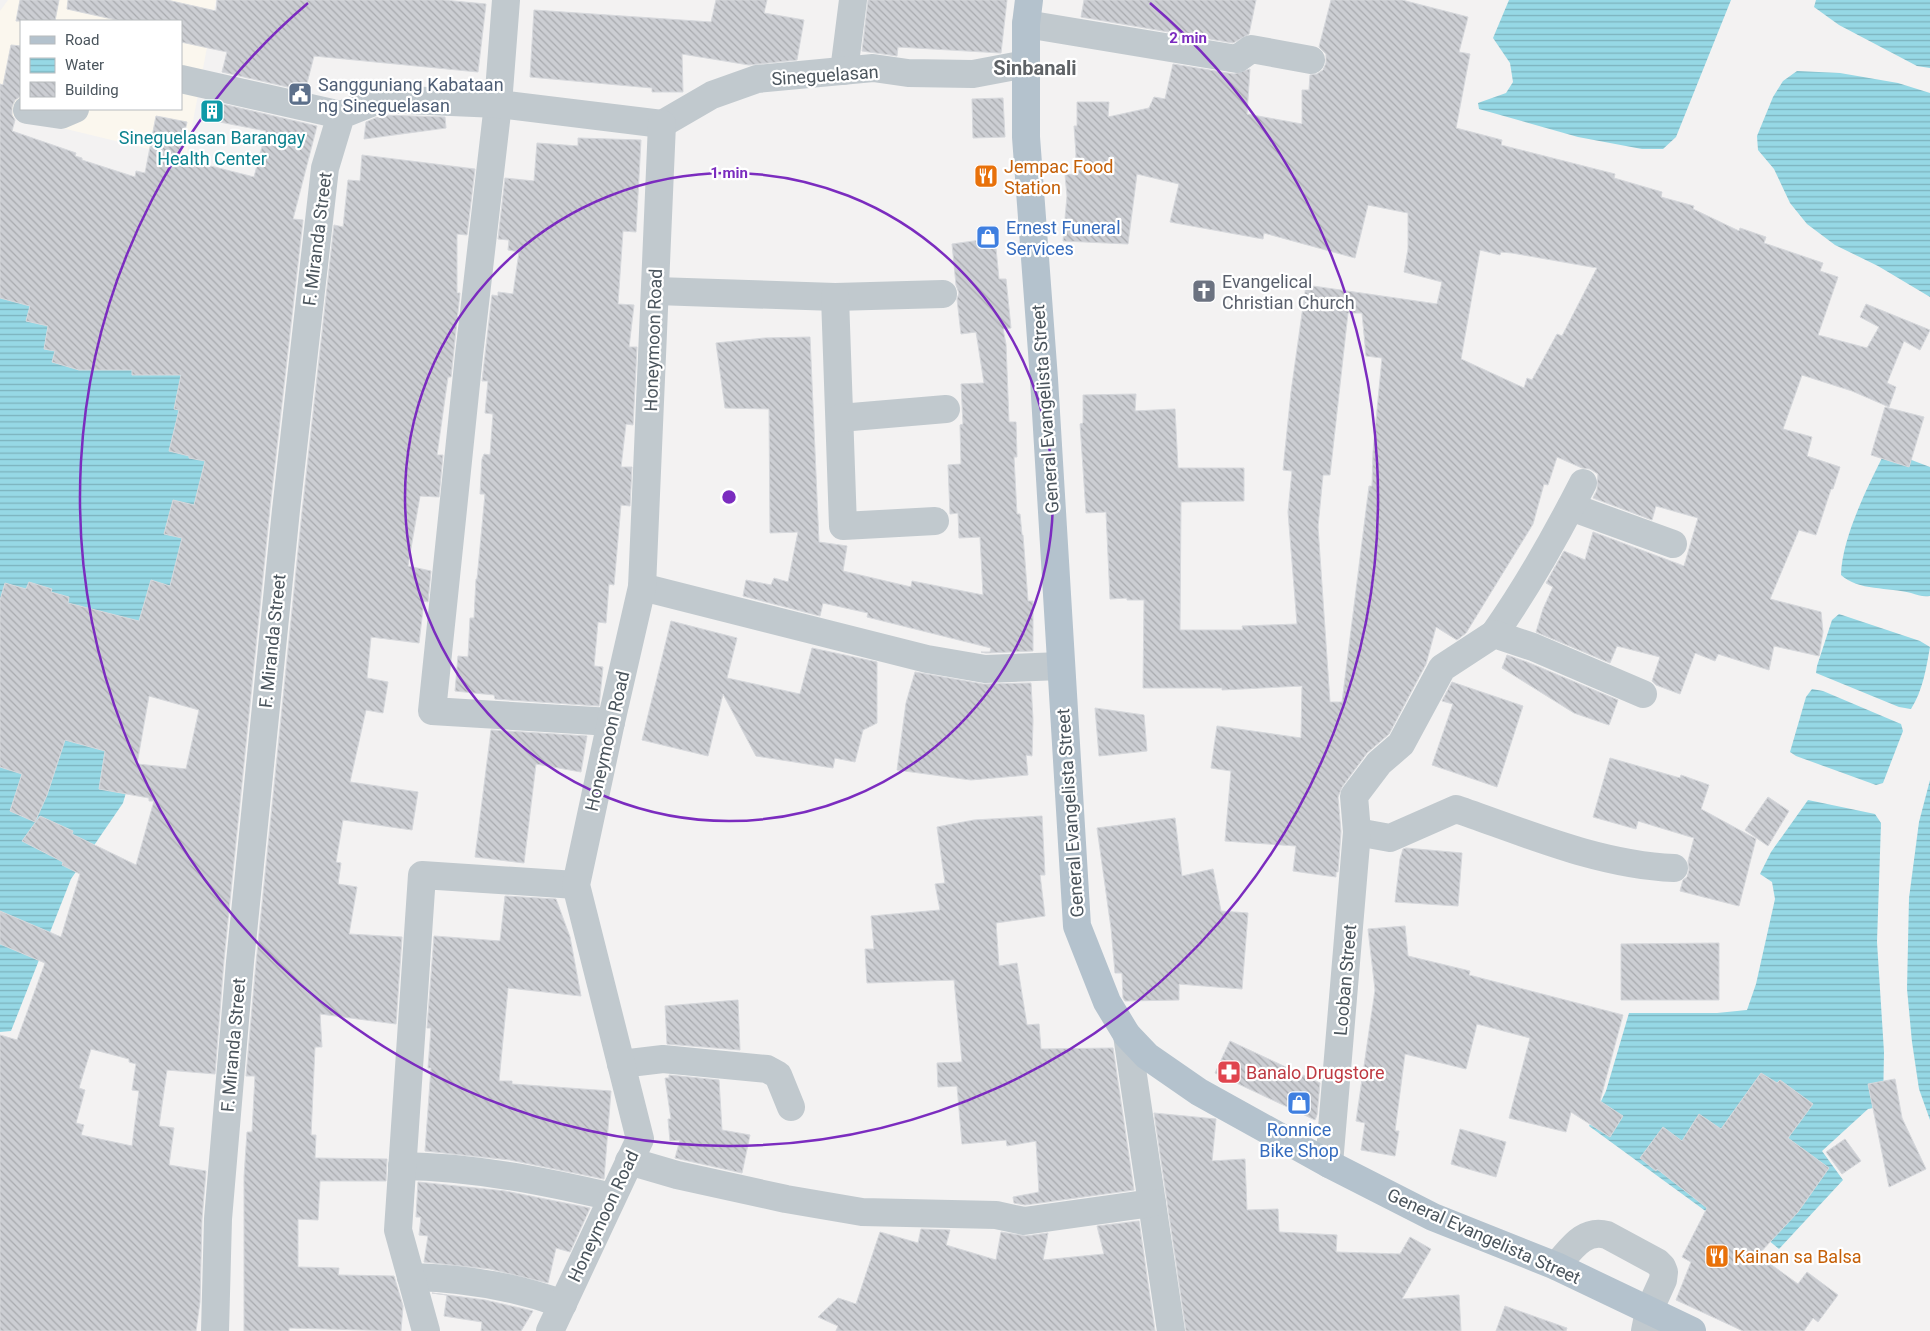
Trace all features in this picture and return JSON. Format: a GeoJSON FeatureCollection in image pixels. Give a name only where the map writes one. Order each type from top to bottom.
{"type":"FeatureCollection","features":[{"type":"Feature","properties":{"kind":"main road","name":"General Evangelista Street"},"geometry":{"type":"LineString","coordinates":[[1028,12],[1026,137],[1044,378],[1077,926],[1107,1002],[1127,1035],[1147,1056],[1198,1092],[1329,1164],[1433,1217],[1556,1266],[1647,1321],[1692,1331]]}},
{"type":"Feature","properties":{"kind":"street"},"geometry":{"type":"LineString","coordinates":[[506,0],[498,104],[469,355],[432,711],[611,722]]}},
{"type":"Feature","properties":{"kind":"street"},"geometry":{"type":"LineString","coordinates":[[844,72],[853,0]]}},
{"type":"Feature","properties":{"kind":"street"},"geometry":{"type":"LineString","coordinates":[[1028,12],[1159,45],[1237,59],[1252,49],[1311,60]]}},
{"type":"Feature","properties":{"kind":"street","name":"Sineguelasan"},"geometry":{"type":"LineString","coordinates":[[662,124],[712,96],[757,79],[874,68],[908,73],[973,74],[1026,64]]}},
{"type":"Feature","properties":{"kind":"street"},"geometry":{"type":"LineString","coordinates":[[182,79],[341,115],[382,99],[498,104],[662,124]]}},
{"type":"Feature","properties":{"kind":"street"},"geometry":{"type":"LineString","coordinates":[[27,110],[61,115],[73,110]]}},
{"type":"Feature","properties":{"kind":"street","name":"F. Miranda Street"},"geometry":{"type":"LineString","coordinates":[[215,1331],[218,1219],[238,980],[286,510],[325,168],[341,115]]}},
{"type":"Feature","properties":{"kind":"street","name":"Honeymoon Road"},"geometry":{"type":"LineString","coordinates":[[550,1331],[640,1139],[576,885],[642,587],[662,124]]}},
{"type":"Feature","properties":{"kind":"street"},"geometry":{"type":"LineString","coordinates":[[656,291],[835,297],[943,294]]}},
{"type":"Feature","properties":{"kind":"street"},"geometry":{"type":"LineString","coordinates":[[835,297],[843,526],[935,521]]}},
{"type":"Feature","properties":{"kind":"street"},"geometry":{"type":"LineString","coordinates":[[840,418],[946,409]]}},
{"type":"Feature","properties":{"kind":"street"},"geometry":{"type":"LineString","coordinates":[[1643,694],[1533,647],[1494,634],[1520,597],[1559,531],[1577,495],[1673,544]]}},
{"type":"Feature","properties":{"kind":"street"},"geometry":{"type":"LineString","coordinates":[[642,587],[927,659],[985,669],[1060,666]]}},
{"type":"Feature","properties":{"kind":"street","name":"Looban Street"},"geometry":{"type":"LineString","coordinates":[[1329,1164],[1357,832],[1354,796],[1379,763],[1401,744],[1442,668],[1494,634]]}},
{"type":"Feature","properties":{"kind":"street"},"geometry":{"type":"LineString","coordinates":[[1357,832],[1390,838],[1456,809],[1584,852],[1652,867],[1674,868]]}},
{"type":"Feature","properties":{"kind":"street"},"geometry":{"type":"LineString","coordinates":[[426,1331],[398,1230],[422,875],[576,885]]}},
{"type":"Feature","properties":{"kind":"street"},"geometry":{"type":"LineString","coordinates":[[1127,1035],[1171,1331]]}},
{"type":"Feature","properties":{"kind":"street"},"geometry":{"type":"LineString","coordinates":[[621,1064],[662,1060],[767,1069],[778,1075],[791,1107]]}},
{"type":"Feature","properties":{"kind":"street"},"geometry":{"type":"LineString","coordinates":[[629,1161],[786,1200],[862,1212],[996,1215],[1024,1221],[1152,1204]]}},
{"type":"Feature","properties":{"kind":"street"},"geometry":{"type":"LineString","coordinates":[[402,1166],[453,1168],[529,1179],[612,1198]]}},
{"type":"Feature","properties":{"kind":"street"},"geometry":{"type":"LineString","coordinates":[[1556,1266],[1582,1238],[1598,1233],[1606,1235],[1657,1262],[1664,1272],[1663,1280],[1647,1321]]}},
{"type":"Feature","properties":{"kind":"street"},"geometry":{"type":"LineString","coordinates":[[411,1277],[481,1282],[531,1292],[563,1304]]}},
{"type":"Feature","properties":{"kind":"shaded area"},"geometry":{"type":"Polygon","coordinates":[[[8,0],[216,0],[186,158],[0,113],[0,11],[8,0]]]}},
{"type":"Feature","properties":{"kind":"water"},"geometry":{"type":"Polygon","coordinates":[[[1509,0],[1731,0],[1676,137],[1663,149],[1642,149],[1578,137],[1479,109],[1478,103],[1506,93],[1513,82],[1510,63],[1493,38],[1509,0]]]}},
{"type":"Feature","properties":{"kind":"water"},"geometry":{"type":"Polygon","coordinates":[[[1816,0],[1930,0],[1930,68],[1917,66],[1839,25],[1814,7],[1816,0]]]}},
{"type":"Feature","properties":{"kind":"water"},"geometry":{"type":"Polygon","coordinates":[[[1797,71],[1840,73],[1898,83],[1930,93],[1930,297],[1878,266],[1835,245],[1807,224],[1790,203],[1774,169],[1758,150],[1757,136],[1773,97],[1783,81],[1797,71]]]}},
{"type":"Feature","properties":{"kind":"water"},"geometry":{"type":"Polygon","coordinates":[[[0,172],[222,401],[206,570],[140,633],[0,612],[0,172]]]}},
{"type":"Feature","properties":{"kind":"water"},"geometry":{"type":"Polygon","coordinates":[[[1885,452],[1893,453],[1930,467],[1930,596],[1856,584],[1841,575],[1842,560],[1851,528],[1885,452]]]}},
{"type":"Feature","properties":{"kind":"water"},"geometry":{"type":"Polygon","coordinates":[[[1839,614],[1920,641],[1930,647],[1921,687],[1911,709],[1899,707],[1816,673],[1832,620],[1839,614]]]}},
{"type":"Feature","properties":{"kind":"water"},"geometry":{"type":"Polygon","coordinates":[[[1812,689],[1823,691],[1901,724],[1903,731],[1883,783],[1876,785],[1796,756],[1790,752],[1806,697],[1812,689]]]}},
{"type":"Feature","properties":{"kind":"water"},"geometry":{"type":"Polygon","coordinates":[[[0,701],[136,758],[123,803],[71,879],[11,1031],[0,1032],[0,701]]]}},
{"type":"Feature","properties":{"kind":"water"},"geometry":{"type":"Polygon","coordinates":[[[1930,780],[1930,1120],[1919,1089],[1907,989],[1909,898],[1919,822],[1930,780]]]}},
{"type":"Feature","properties":{"kind":"water"},"geometry":{"type":"Polygon","coordinates":[[[1808,800],[1875,814],[1881,823],[1877,942],[1884,1052],[1883,1106],[1868,1109],[1822,1151],[1843,1180],[1779,1249],[1756,1230],[1737,1234],[1589,1126],[1606,1091],[1629,1013],[1717,1013],[1747,1010],[1756,984],[1775,899],[1772,882],[1760,874],[1771,852],[1808,800]]]}},
{"type":"Feature","properties":{"kind":"building"},"geometry":{"type":"Polygon","coordinates":[[[20,0],[59,0],[55,20],[16,21],[20,0]]]}},
{"type":"Feature","properties":{"kind":"building"},"geometry":{"type":"Polygon","coordinates":[[[68,0],[167,0],[216,11],[217,0],[443,0],[486,4],[478,72],[314,56],[305,91],[222,72],[227,52],[182,42],[182,20],[116,20],[67,9],[68,0]]]}},
{"type":"Feature","properties":{"kind":"building"},"geometry":{"type":"Polygon","coordinates":[[[716,0],[767,0],[764,13],[804,20],[797,60],[749,65],[682,54],[683,92],[652,92],[652,88],[530,77],[534,10],[711,22],[716,0]]]}},
{"type":"Feature","properties":{"kind":"building"},"geometry":{"type":"Polygon","coordinates":[[[868,0],[1007,0],[1001,53],[898,47],[897,56],[862,51],[868,0]]]}},
{"type":"Feature","properties":{"kind":"building"},"geometry":{"type":"Polygon","coordinates":[[[1084,0],[1256,0],[1249,34],[1233,43],[1081,17],[1084,0]]]}},
{"type":"Feature","properties":{"kind":"building"},"geometry":{"type":"Polygon","coordinates":[[[1331,0],[1402,0],[1468,17],[1459,52],[1470,54],[1456,128],[1502,140],[1501,145],[1615,174],[1614,178],[1662,192],[1661,197],[1694,206],[1693,209],[1739,231],[1740,228],[1766,237],[1764,243],[1823,263],[1820,271],[1838,277],[1818,335],[1867,348],[1879,327],[1860,317],[1866,304],[1930,330],[1920,350],[1904,341],[1887,383],[1896,387],[1889,407],[1852,391],[1802,375],[1783,429],[1812,437],[1807,456],[1840,467],[1816,535],[1799,530],[1770,599],[1821,612],[1823,632],[1819,656],[1774,646],[1769,670],[1718,654],[1715,661],[1695,653],[1680,694],[1656,685],[1652,681],[1660,657],[1617,646],[1610,663],[1536,632],[1543,609],[1553,587],[1546,583],[1564,551],[1585,560],[1593,532],[1684,566],[1698,518],[1656,506],[1652,520],[1593,498],[1597,490],[1598,474],[1590,469],[1582,468],[1557,457],[1548,485],[1544,484],[1533,524],[1466,633],[1457,640],[1436,627],[1426,664],[1389,734],[1367,753],[1342,787],[1338,797],[1341,832],[1336,877],[1293,871],[1296,846],[1225,841],[1231,771],[1211,768],[1217,726],[1301,738],[1302,686],[1222,690],[1222,688],[1143,688],[1144,600],[1110,599],[1106,512],[1086,513],[1080,424],[1083,423],[1083,395],[1136,394],[1135,411],[1175,409],[1178,468],[1244,468],[1244,501],[1181,502],[1180,630],[1243,630],[1242,626],[1297,624],[1288,512],[1292,471],[1283,470],[1291,392],[1306,285],[1437,304],[1442,282],[1404,272],[1408,249],[1408,213],[1368,205],[1355,258],[1264,233],[1263,239],[1170,222],[1179,184],[1137,174],[1128,244],[1063,241],[1067,196],[1065,175],[1075,174],[1074,126],[1077,126],[1077,102],[1109,102],[1108,117],[1149,108],[1154,97],[1165,99],[1173,64],[1234,74],[1250,69],[1247,114],[1302,124],[1302,90],[1309,90],[1310,75],[1317,74],[1323,70],[1326,63],[1326,54],[1319,47],[1331,0]],[[1480,250],[1461,359],[1524,388],[1527,378],[1532,380],[1557,334],[1562,336],[1597,268],[1512,253],[1501,252],[1500,255],[1480,250]],[[1348,313],[1330,475],[1323,475],[1318,527],[1330,702],[1342,702],[1369,486],[1372,486],[1373,452],[1382,358],[1366,356],[1362,313],[1348,313]]]}},
{"type":"Feature","properties":{"kind":"building"},"geometry":{"type":"Polygon","coordinates":[[[11,45],[20,46],[20,97],[15,100],[12,107],[12,115],[15,120],[12,131],[76,153],[75,156],[82,158],[82,160],[135,177],[136,171],[145,173],[156,116],[187,122],[179,158],[254,177],[266,131],[209,120],[214,102],[317,126],[293,219],[303,220],[270,508],[224,960],[215,1074],[167,1070],[159,1126],[174,1128],[169,1165],[206,1171],[202,1219],[200,1302],[196,1331],[0,1331],[0,1035],[17,1040],[45,963],[0,944],[0,911],[61,937],[80,874],[62,865],[63,862],[22,841],[40,816],[73,831],[72,834],[136,865],[154,801],[149,801],[149,798],[99,789],[105,751],[65,740],[47,795],[35,822],[10,811],[22,774],[0,767],[0,600],[5,583],[26,589],[29,582],[52,589],[51,592],[69,597],[68,603],[139,621],[151,580],[170,586],[182,538],[164,534],[173,500],[194,505],[205,461],[169,451],[179,410],[174,409],[181,375],[132,375],[132,370],[79,370],[52,362],[55,351],[44,349],[48,326],[26,321],[30,306],[0,298],[0,84],[3,85],[11,45]],[[149,696],[137,764],[186,769],[199,710],[149,696]],[[91,1049],[79,1088],[85,1090],[76,1123],[84,1125],[81,1135],[132,1146],[139,1091],[132,1090],[136,1064],[129,1062],[129,1059],[91,1049]]]}},
{"type":"Feature","properties":{"kind":"building"},"geometry":{"type":"Polygon","coordinates":[[[1003,98],[1005,137],[973,138],[972,99],[1003,98]]]}},
{"type":"Feature","properties":{"kind":"building"},"geometry":{"type":"Polygon","coordinates":[[[382,115],[445,117],[446,128],[364,139],[366,122],[382,115]]]}},
{"type":"Feature","properties":{"kind":"building"},"geometry":{"type":"Polygon","coordinates":[[[578,138],[641,140],[636,232],[623,231],[618,304],[634,305],[629,347],[637,347],[633,425],[626,424],[621,467],[632,467],[630,506],[621,505],[614,585],[609,584],[606,623],[598,622],[594,666],[603,667],[599,706],[495,699],[494,695],[455,691],[458,656],[468,657],[470,618],[474,618],[485,494],[480,494],[482,459],[484,454],[490,455],[493,414],[485,413],[488,381],[482,381],[492,295],[498,296],[498,292],[513,294],[519,252],[508,250],[509,240],[498,239],[505,178],[534,181],[537,143],[578,146],[578,138]]]}},
{"type":"Feature","properties":{"kind":"building"},"geometry":{"type":"Polygon","coordinates":[[[362,155],[475,169],[467,235],[457,234],[457,293],[460,293],[451,377],[448,377],[437,455],[443,455],[439,497],[420,496],[408,566],[431,571],[428,602],[424,601],[419,643],[371,637],[367,678],[388,682],[383,713],[366,710],[350,782],[418,792],[412,830],[343,820],[336,862],[341,863],[338,884],[357,887],[349,934],[402,937],[396,1024],[320,1014],[322,1047],[315,1047],[311,1135],[316,1135],[315,1158],[387,1159],[386,1181],[320,1181],[318,1220],[298,1219],[298,1267],[339,1268],[338,1275],[394,1276],[403,1306],[401,1331],[289,1328],[289,1331],[244,1331],[244,1177],[247,1132],[252,1132],[255,1076],[246,1076],[256,963],[302,512],[334,225],[343,227],[348,180],[360,181],[362,155]]]}},
{"type":"Feature","properties":{"kind":"building"},"geometry":{"type":"Polygon","coordinates":[[[995,238],[999,279],[1006,279],[1011,328],[1003,329],[1006,344],[1009,422],[1016,422],[1017,457],[1014,457],[1017,514],[1020,514],[1023,535],[1028,601],[1033,601],[1033,651],[986,653],[981,652],[990,652],[991,648],[867,617],[868,613],[823,603],[820,616],[743,596],[746,580],[771,585],[774,578],[788,582],[798,532],[770,533],[769,409],[725,408],[716,343],[764,338],[810,337],[819,542],[847,546],[843,571],[911,587],[912,581],[983,595],[980,537],[959,538],[958,513],[950,514],[948,465],[961,464],[960,425],[963,424],[961,384],[984,383],[976,332],[961,334],[957,299],[959,293],[956,285],[952,244],[995,238]]]}},
{"type":"Feature","properties":{"kind":"building"},"geometry":{"type":"Polygon","coordinates":[[[1885,407],[1924,417],[1909,467],[1871,455],[1885,407]]]}},
{"type":"Feature","properties":{"kind":"building"},"geometry":{"type":"Polygon","coordinates":[[[671,621],[737,638],[727,678],[800,694],[812,648],[877,662],[877,723],[863,730],[855,762],[835,758],[833,768],[756,756],[723,694],[708,756],[642,740],[671,621]]]}},
{"type":"Feature","properties":{"kind":"building"},"geometry":{"type":"Polygon","coordinates":[[[1507,655],[1618,700],[1609,725],[1574,713],[1502,668],[1507,655]]]}},
{"type":"Feature","properties":{"kind":"building"},"geometry":{"type":"Polygon","coordinates":[[[915,672],[983,684],[1031,683],[1032,756],[1026,755],[1028,775],[971,780],[897,770],[906,703],[915,672]]]}},
{"type":"Feature","properties":{"kind":"building"},"geometry":{"type":"Polygon","coordinates":[[[1452,682],[1523,706],[1497,787],[1432,765],[1453,704],[1442,701],[1452,682]]]}},
{"type":"Feature","properties":{"kind":"building"},"geometry":{"type":"Polygon","coordinates":[[[1095,708],[1144,715],[1147,751],[1099,756],[1095,708]]]}},
{"type":"Feature","properties":{"kind":"building"},"geometry":{"type":"Polygon","coordinates":[[[491,730],[587,736],[581,772],[536,764],[524,863],[475,857],[491,730]]]}},
{"type":"Feature","properties":{"kind":"building"},"geometry":{"type":"Polygon","coordinates":[[[1610,758],[1680,778],[1681,775],[1709,785],[1701,809],[1756,839],[1739,906],[1680,891],[1683,880],[1687,877],[1689,870],[1688,861],[1694,838],[1638,821],[1636,829],[1593,817],[1610,758]]]}},
{"type":"Feature","properties":{"kind":"building"},"geometry":{"type":"Polygon","coordinates":[[[1768,797],[1789,811],[1768,846],[1745,830],[1768,797]]]}},
{"type":"Feature","properties":{"kind":"building"},"geometry":{"type":"Polygon","coordinates":[[[1042,816],[1045,875],[1040,875],[1045,916],[996,923],[999,966],[1017,963],[1027,1025],[1039,1024],[1041,1049],[1113,1048],[1134,1190],[1025,1205],[1014,1203],[1013,1197],[1039,1192],[1036,1141],[1007,1146],[1006,1140],[962,1144],[957,1086],[938,1087],[937,1063],[962,1062],[954,980],[867,983],[865,949],[874,949],[871,916],[940,910],[935,884],[945,883],[937,827],[974,820],[1042,816]]]}},
{"type":"Feature","properties":{"kind":"building"},"geometry":{"type":"Polygon","coordinates":[[[1175,818],[1182,876],[1213,869],[1221,911],[1248,913],[1242,989],[1179,984],[1179,1000],[1125,1001],[1123,998],[1122,973],[1115,973],[1111,928],[1097,828],[1175,818]]]}},
{"type":"Feature","properties":{"kind":"building"},"geometry":{"type":"Polygon","coordinates":[[[1403,849],[1462,853],[1458,906],[1395,902],[1400,859],[1403,849]]]}},
{"type":"Feature","properties":{"kind":"building"},"geometry":{"type":"Polygon","coordinates":[[[505,896],[556,899],[570,937],[581,996],[508,988],[499,1081],[512,1081],[512,1084],[611,1091],[604,1179],[510,1160],[425,1151],[431,1068],[428,1068],[431,1028],[427,1028],[434,936],[500,941],[505,896]]]}},
{"type":"Feature","properties":{"kind":"building"},"geometry":{"type":"Polygon","coordinates":[[[1405,926],[1408,956],[1470,971],[1469,975],[1623,1015],[1600,1101],[1623,1116],[1610,1137],[1571,1112],[1566,1132],[1509,1118],[1530,1038],[1477,1024],[1466,1069],[1405,1054],[1395,1131],[1399,1131],[1395,1156],[1361,1150],[1365,1123],[1356,1121],[1375,990],[1368,929],[1405,926]]]}},
{"type":"Feature","properties":{"kind":"building"},"geometry":{"type":"Polygon","coordinates":[[[1719,943],[1719,1000],[1621,1000],[1621,944],[1719,943]]]}},
{"type":"Feature","properties":{"kind":"building"},"geometry":{"type":"Polygon","coordinates":[[[738,1000],[740,1050],[667,1044],[665,1006],[738,1000]]]}},
{"type":"Feature","properties":{"kind":"building"},"geometry":{"type":"Polygon","coordinates":[[[1230,1041],[1320,1083],[1315,1120],[1215,1073],[1230,1041]]]}},
{"type":"Feature","properties":{"kind":"building"},"geometry":{"type":"Polygon","coordinates":[[[1761,1073],[1777,1083],[1780,1080],[1813,1104],[1788,1138],[1829,1168],[1798,1212],[1758,1255],[1798,1284],[1807,1272],[1838,1295],[1818,1322],[1813,1318],[1804,1331],[1743,1331],[1676,1300],[1691,1262],[1682,1257],[1707,1208],[1640,1158],[1663,1127],[1682,1141],[1699,1114],[1721,1129],[1761,1073]]]}},
{"type":"Feature","properties":{"kind":"building"},"geometry":{"type":"Polygon","coordinates":[[[669,1075],[719,1080],[722,1130],[750,1135],[742,1173],[675,1158],[680,1140],[670,1141],[668,1119],[671,1119],[665,1078],[669,1078],[669,1075]]]}},
{"type":"Feature","properties":{"kind":"building"},"geometry":{"type":"Polygon","coordinates":[[[1895,1079],[1902,1118],[1926,1169],[1889,1187],[1868,1084],[1895,1079]]]}},
{"type":"Feature","properties":{"kind":"building"},"geometry":{"type":"Polygon","coordinates":[[[1154,1113],[1216,1119],[1212,1161],[1245,1159],[1247,1210],[1278,1209],[1279,1232],[1337,1235],[1336,1252],[1400,1254],[1410,1237],[1431,1249],[1402,1299],[1459,1295],[1461,1331],[1186,1331],[1154,1113]]]}},
{"type":"Feature","properties":{"kind":"building"},"geometry":{"type":"Polygon","coordinates":[[[1460,1129],[1506,1142],[1496,1177],[1451,1164],[1460,1129]]]}},
{"type":"Feature","properties":{"kind":"building"},"geometry":{"type":"Polygon","coordinates":[[[1845,1139],[1861,1161],[1842,1174],[1826,1152],[1845,1139]]]}},
{"type":"Feature","properties":{"kind":"building"},"geometry":{"type":"Polygon","coordinates":[[[418,1182],[505,1191],[590,1208],[570,1252],[556,1248],[548,1283],[490,1269],[424,1262],[428,1236],[419,1235],[421,1217],[416,1217],[418,1182]]]}},
{"type":"Feature","properties":{"kind":"building"},"geometry":{"type":"Polygon","coordinates":[[[1139,1221],[1155,1331],[836,1331],[838,1326],[818,1317],[838,1298],[856,1304],[880,1232],[918,1243],[921,1229],[950,1230],[946,1245],[996,1260],[1001,1232],[1026,1236],[1048,1233],[1043,1260],[1104,1254],[1097,1226],[1139,1221]]]}},
{"type":"Feature","properties":{"kind":"building"},"geometry":{"type":"Polygon","coordinates":[[[432,1293],[485,1300],[533,1311],[521,1331],[481,1331],[482,1322],[444,1316],[447,1295],[432,1293]]]}},
{"type":"Feature","properties":{"kind":"building"},"geometry":{"type":"Polygon","coordinates":[[[1505,1306],[1567,1328],[1566,1331],[1496,1331],[1505,1306]]]}},
{"type":"Feature","properties":{"kind":"place","name":"Sangguniang Kabataan ng Sineguelasan"},"geometry":{"type":"Point","coordinates":[300,94]}},
{"type":"Feature","properties":{"kind":"place","name":"Sineguelasan Barangay Health Center"},"geometry":{"type":"Point","coordinates":[212,111]}},
{"type":"Feature","properties":{"kind":"place","name":"Jempac Food Station"},"geometry":{"type":"Point","coordinates":[986,176]}},
{"type":"Feature","properties":{"kind":"place","name":"Ernest Funeral Services"},"geometry":{"type":"Point","coordinates":[988,237]}},
{"type":"Feature","properties":{"kind":"place","name":"Evangelical Christian Church"},"geometry":{"type":"Point","coordinates":[1204,291]}},
{"type":"Feature","properties":{"kind":"place","name":"Banalo Drugstore"},"geometry":{"type":"Point","coordinates":[1229,1072]}},
{"type":"Feature","properties":{"kind":"place","name":"Ronnice Bike Shop"},"geometry":{"type":"Point","coordinates":[1299,1103]}},
{"type":"Feature","properties":{"kind":"place","name":"Kainan sa Balsa"},"geometry":{"type":"Point","coordinates":[1717,1256]}},
{"type":"Feature","properties":{"kind":"district","name":"Sinbanali"},"geometry":{"type":"Point","coordinates":[1035,68]}}]}
